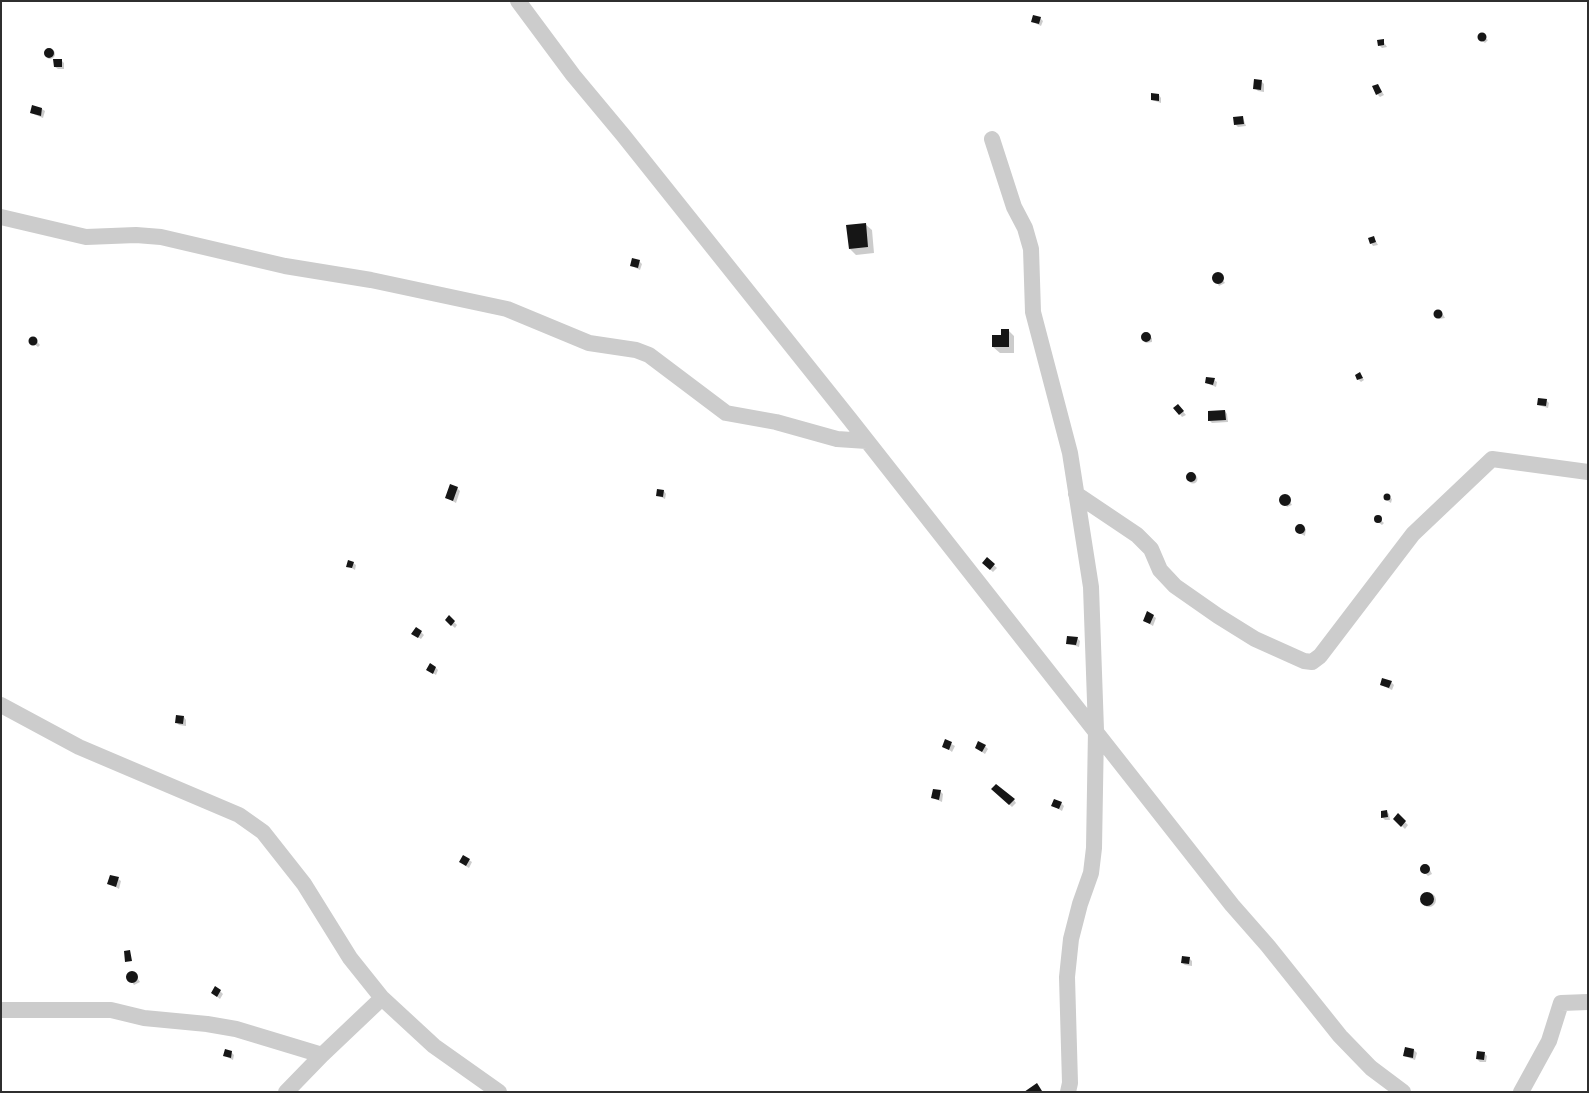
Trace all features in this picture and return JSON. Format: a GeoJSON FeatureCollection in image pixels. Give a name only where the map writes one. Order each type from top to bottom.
{"type":"FeatureCollection","features":[{"type":"Feature","properties":{"kind":"street"},"geometry":{"type":"LineString","coordinates":[[518,1],[573,75],[624,135],[867,441],[1232,905],[1268,946],[1340,1036],[1371,1068],[1402,1092]]}},
{"type":"Feature","properties":{"kind":"street"},"geometry":{"type":"LineString","coordinates":[[992,139],[1014,207],[1025,228],[1029,242],[1033,272],[1033,312],[1068,444],[1091,588],[1096,730],[1094,848],[1091,873],[1080,904],[1071,939],[1067,977],[1070,1083],[1068,1092]]}},
{"type":"Feature","properties":{"kind":"street"},"geometry":{"type":"LineString","coordinates":[[1,217],[86,237],[136,235],[161,237],[285,266],[370,280],[507,309],[589,343],[636,350],[649,355],[726,413],[776,422],[837,440],[867,441]]}},
{"type":"Feature","properties":{"kind":"street"},"geometry":{"type":"LineString","coordinates":[[1076,494],[1137,535],[1151,549],[1160,570],[1175,586],[1255,639],[1304,661],[1312,662],[1320,656],[1413,534],[1492,459],[1588,472]]}},
{"type":"Feature","properties":{"kind":"street"},"geometry":{"type":"LineString","coordinates":[[1,705],[79,747],[239,815],[263,832],[304,884],[350,958],[382,998],[434,1046],[499,1092]]}},
{"type":"Feature","properties":{"kind":"street"},"geometry":{"type":"LineString","coordinates":[[286,1092],[322,1054],[382,998]]}},
{"type":"Feature","properties":{"kind":"street"},"geometry":{"type":"LineString","coordinates":[[1521,1092],[1549,1041],[1561,1003],[1588,1002]]}},
{"type":"Feature","properties":{"kind":"street"},"geometry":{"type":"LineString","coordinates":[[1,1010],[111,1010],[163,1020],[236,1029],[322,1054]]}},
{"type":"Feature","properties":{"kind":"building"},"geometry":{"type":"Polygon","coordinates":[[[1033,15],[1041,17],[1039,24],[1031,22],[1033,15]]]}},
{"type":"Feature","properties":{"kind":"building"},"geometry":{"type":"Polygon","coordinates":[[[1482,33],[1486,37],[1482,41],[1478,37],[1482,33]]]}},
{"type":"Feature","properties":{"kind":"building"},"geometry":{"type":"Polygon","coordinates":[[[1384,39],[1384,45],[1378,46],[1377,40],[1384,39]]]}},
{"type":"Feature","properties":{"kind":"building"},"geometry":{"type":"Polygon","coordinates":[[[47,48],[51,48],[54,53],[53,57],[47,58],[44,55],[44,51],[47,48]]]}},
{"type":"Feature","properties":{"kind":"building"},"geometry":{"type":"Polygon","coordinates":[[[53,59],[62,59],[62,67],[54,67],[53,59]]]}},
{"type":"Feature","properties":{"kind":"building"},"geometry":{"type":"Polygon","coordinates":[[[1254,79],[1262,80],[1261,90],[1253,89],[1254,79]]]}},
{"type":"Feature","properties":{"kind":"building"},"geometry":{"type":"Polygon","coordinates":[[[1378,84],[1382,92],[1376,95],[1372,86],[1378,84]]]}},
{"type":"Feature","properties":{"kind":"building"},"geometry":{"type":"Polygon","coordinates":[[[1151,93],[1159,94],[1159,101],[1151,100],[1151,93]]]}},
{"type":"Feature","properties":{"kind":"building"},"geometry":{"type":"Polygon","coordinates":[[[32,105],[42,108],[41,116],[30,113],[32,105]]]}},
{"type":"Feature","properties":{"kind":"building"},"geometry":{"type":"Polygon","coordinates":[[[1243,116],[1244,124],[1234,125],[1233,117],[1243,116]]]}},
{"type":"Feature","properties":{"kind":"building"},"geometry":{"type":"Polygon","coordinates":[[[866,223],[868,247],[849,249],[846,225],[866,223]]]}},
{"type":"Feature","properties":{"kind":"building"},"geometry":{"type":"Polygon","coordinates":[[[1374,236],[1376,242],[1370,244],[1368,238],[1374,236]]]}},
{"type":"Feature","properties":{"kind":"building"},"geometry":{"type":"Polygon","coordinates":[[[632,258],[640,260],[638,268],[630,266],[632,258]]]}},
{"type":"Feature","properties":{"kind":"building"},"geometry":{"type":"Polygon","coordinates":[[[1218,272],[1224,278],[1218,284],[1212,278],[1218,272]]]}},
{"type":"Feature","properties":{"kind":"building"},"geometry":{"type":"Polygon","coordinates":[[[1438,309],[1443,314],[1438,319],[1433,314],[1438,309]]]}},
{"type":"Feature","properties":{"kind":"building"},"geometry":{"type":"Polygon","coordinates":[[[1001,329],[1009,329],[1009,347],[992,347],[992,335],[1001,335],[1001,329]]]}},
{"type":"Feature","properties":{"kind":"building"},"geometry":{"type":"Polygon","coordinates":[[[1146,332],[1151,337],[1146,342],[1141,337],[1146,332]]]}},
{"type":"Feature","properties":{"kind":"building"},"geometry":{"type":"Polygon","coordinates":[[[33,337],[37,341],[33,345],[29,341],[33,337]]]}},
{"type":"Feature","properties":{"kind":"building"},"geometry":{"type":"Polygon","coordinates":[[[1360,372],[1363,378],[1357,380],[1355,375],[1360,372]]]}},
{"type":"Feature","properties":{"kind":"building"},"geometry":{"type":"Polygon","coordinates":[[[1206,377],[1215,378],[1213,385],[1205,383],[1206,377]]]}},
{"type":"Feature","properties":{"kind":"building"},"geometry":{"type":"Polygon","coordinates":[[[1538,398],[1547,399],[1546,406],[1537,405],[1538,398]]]}},
{"type":"Feature","properties":{"kind":"building"},"geometry":{"type":"Polygon","coordinates":[[[1178,404],[1184,411],[1179,415],[1173,408],[1178,404]]]}},
{"type":"Feature","properties":{"kind":"building"},"geometry":{"type":"Polygon","coordinates":[[[1225,410],[1226,420],[1208,421],[1208,411],[1225,410]]]}},
{"type":"Feature","properties":{"kind":"building"},"geometry":{"type":"Polygon","coordinates":[[[1191,472],[1196,477],[1191,482],[1186,477],[1191,472]]]}},
{"type":"Feature","properties":{"kind":"building"},"geometry":{"type":"Polygon","coordinates":[[[450,484],[458,487],[453,501],[445,498],[450,484]]]}},
{"type":"Feature","properties":{"kind":"building"},"geometry":{"type":"Polygon","coordinates":[[[657,489],[664,490],[663,497],[656,496],[657,489]]]}},
{"type":"Feature","properties":{"kind":"building"},"geometry":{"type":"Polygon","coordinates":[[[1285,494],[1291,500],[1285,506],[1279,500],[1285,494]]]}},
{"type":"Feature","properties":{"kind":"building"},"geometry":{"type":"Polygon","coordinates":[[[1387,494],[1390,497],[1387,500],[1384,497],[1387,494]]]}},
{"type":"Feature","properties":{"kind":"building"},"geometry":{"type":"Polygon","coordinates":[[[1378,515],[1382,519],[1378,523],[1374,519],[1378,515]]]}},
{"type":"Feature","properties":{"kind":"building"},"geometry":{"type":"Polygon","coordinates":[[[1298,524],[1302,524],[1305,529],[1304,533],[1298,534],[1295,531],[1295,527],[1298,524]]]}},
{"type":"Feature","properties":{"kind":"building"},"geometry":{"type":"Polygon","coordinates":[[[987,557],[995,564],[990,570],[982,563],[987,557]]]}},
{"type":"Feature","properties":{"kind":"building"},"geometry":{"type":"Polygon","coordinates":[[[348,560],[354,562],[352,568],[346,567],[348,560]]]}},
{"type":"Feature","properties":{"kind":"building"},"geometry":{"type":"Polygon","coordinates":[[[1147,611],[1154,615],[1150,624],[1143,621],[1147,611]]]}},
{"type":"Feature","properties":{"kind":"building"},"geometry":{"type":"Polygon","coordinates":[[[449,615],[455,621],[451,626],[445,620],[449,615]]]}},
{"type":"Feature","properties":{"kind":"building"},"geometry":{"type":"Polygon","coordinates":[[[416,627],[422,631],[418,638],[411,634],[416,627]]]}},
{"type":"Feature","properties":{"kind":"building"},"geometry":{"type":"Polygon","coordinates":[[[1067,636],[1078,637],[1076,645],[1066,644],[1067,636]]]}},
{"type":"Feature","properties":{"kind":"building"},"geometry":{"type":"Polygon","coordinates":[[[430,663],[436,667],[433,674],[426,670],[430,663]]]}},
{"type":"Feature","properties":{"kind":"building"},"geometry":{"type":"Polygon","coordinates":[[[1382,678],[1392,681],[1389,688],[1380,685],[1382,678]]]}},
{"type":"Feature","properties":{"kind":"building"},"geometry":{"type":"Polygon","coordinates":[[[176,715],[184,716],[183,724],[175,723],[176,715]]]}},
{"type":"Feature","properties":{"kind":"building"},"geometry":{"type":"Polygon","coordinates":[[[945,739],[952,742],[949,750],[942,747],[945,739]]]}},
{"type":"Feature","properties":{"kind":"building"},"geometry":{"type":"Polygon","coordinates":[[[978,741],[986,745],[982,752],[975,748],[978,741]]]}},
{"type":"Feature","properties":{"kind":"building"},"geometry":{"type":"Polygon","coordinates":[[[996,784],[1015,799],[1009,805],[991,789],[996,784]]]}},
{"type":"Feature","properties":{"kind":"building"},"geometry":{"type":"Polygon","coordinates":[[[933,789],[941,790],[939,800],[931,798],[933,789]]]}},
{"type":"Feature","properties":{"kind":"building"},"geometry":{"type":"Polygon","coordinates":[[[1054,799],[1062,802],[1059,809],[1051,806],[1054,799]]]}},
{"type":"Feature","properties":{"kind":"building"},"geometry":{"type":"Polygon","coordinates":[[[1387,810],[1388,817],[1381,818],[1381,811],[1387,810]]]}},
{"type":"Feature","properties":{"kind":"building"},"geometry":{"type":"Polygon","coordinates":[[[1398,813],[1406,821],[1401,827],[1393,819],[1398,813]]]}},
{"type":"Feature","properties":{"kind":"building"},"geometry":{"type":"Polygon","coordinates":[[[463,855],[470,859],[466,866],[459,862],[463,855]]]}},
{"type":"Feature","properties":{"kind":"building"},"geometry":{"type":"Polygon","coordinates":[[[1423,864],[1427,864],[1430,869],[1429,873],[1423,874],[1420,871],[1420,867],[1423,864]]]}},
{"type":"Feature","properties":{"kind":"building"},"geometry":{"type":"Polygon","coordinates":[[[110,875],[119,877],[116,887],[107,884],[110,875]]]}},
{"type":"Feature","properties":{"kind":"building"},"geometry":{"type":"Polygon","coordinates":[[[1427,892],[1432,894],[1434,899],[1432,904],[1427,906],[1422,904],[1420,899],[1422,894],[1427,892]]]}},
{"type":"Feature","properties":{"kind":"building"},"geometry":{"type":"Polygon","coordinates":[[[130,950],[132,961],[125,962],[124,951],[130,950]]]}},
{"type":"Feature","properties":{"kind":"building"},"geometry":{"type":"Polygon","coordinates":[[[1182,956],[1190,957],[1189,964],[1181,963],[1182,956]]]}},
{"type":"Feature","properties":{"kind":"building"},"geometry":{"type":"Polygon","coordinates":[[[130,971],[134,971],[138,977],[134,983],[130,983],[126,979],[126,975],[130,971]]]}},
{"type":"Feature","properties":{"kind":"building"},"geometry":{"type":"Polygon","coordinates":[[[215,986],[221,990],[217,997],[211,993],[215,986]]]}},
{"type":"Feature","properties":{"kind":"building"},"geometry":{"type":"Polygon","coordinates":[[[1405,1047],[1414,1049],[1413,1058],[1403,1056],[1405,1047]]]}},
{"type":"Feature","properties":{"kind":"building"},"geometry":{"type":"Polygon","coordinates":[[[225,1049],[232,1051],[231,1058],[223,1056],[225,1049]]]}},
{"type":"Feature","properties":{"kind":"building"},"geometry":{"type":"Polygon","coordinates":[[[1477,1051],[1485,1052],[1484,1060],[1476,1059],[1477,1051]]]}},
{"type":"Feature","properties":{"kind":"building"},"geometry":{"type":"Polygon","coordinates":[[[1037,1083],[1042,1091],[1024,1092],[1037,1083]]]}}]}
